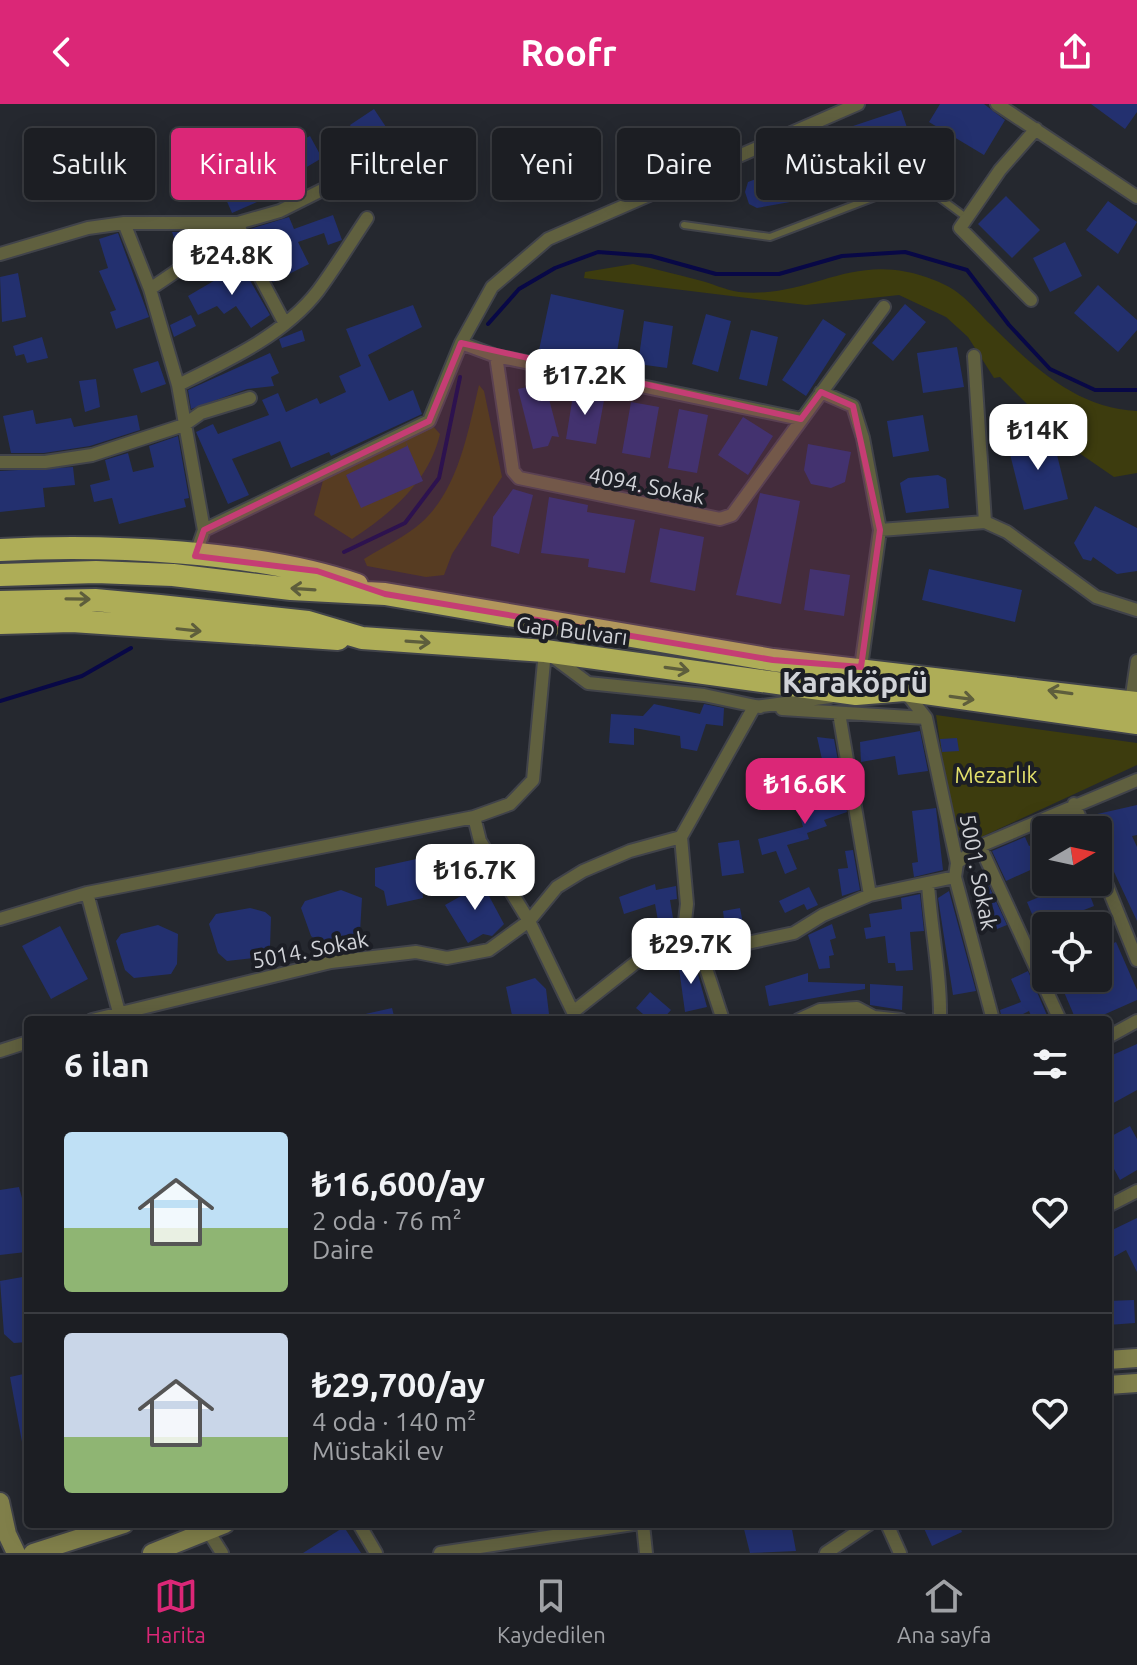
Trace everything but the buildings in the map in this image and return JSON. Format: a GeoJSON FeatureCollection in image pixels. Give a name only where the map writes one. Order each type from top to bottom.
{"type":"FeatureCollection","features":[{"type":"Feature","properties":{"kind":"highway"},"geometry":{"type":"LineString","coordinates":[[0,550],[104,549],[195,556],[317,571],[385,594]]}},
{"type":"Feature","properties":{"kind":"highway","name":"Gap Bulvarı"},"geometry":{"type":"LineString","coordinates":[[0,575],[96,572],[173,575],[291,589],[385,594],[773,660],[861,667],[1135,709]]}},
{"type":"Feature","properties":{"kind":"highway","name":"Gap Bulvarı"},"geometry":{"type":"LineString","coordinates":[[0,602],[95,600],[160,606],[308,622],[362,638],[545,651],[856,694],[904,690],[1135,709]]}},
{"type":"Feature","properties":{"kind":"highway"},"geometry":{"type":"LineString","coordinates":[[0,623],[72,621],[317,639],[362,638]]}},
{"type":"Feature","properties":{"kind":"main road"},"geometry":{"type":"LineString","coordinates":[[1112,1360],[1137,1358]]}},
{"type":"Feature","properties":{"kind":"main road"},"geometry":{"type":"LineString","coordinates":[[1112,1385],[1137,1383]]}},
{"type":"Feature","properties":{"kind":"main road"},"geometry":{"type":"LineString","coordinates":[[0,1502],[7,1534],[16,1553]]}},
{"type":"Feature","properties":{"kind":"main road"},"geometry":{"type":"LineString","coordinates":[[33,1553],[111,1528]]}},
{"type":"Feature","properties":{"kind":"main road"},"geometry":{"type":"LineString","coordinates":[[152,1553],[217,1528]]}},
{"type":"Feature","properties":{"kind":"street"},"geometry":{"type":"LineString","coordinates":[[204,530],[429,421],[461,343],[492,287],[548,239],[858,104]]}},
{"type":"Feature","properties":{"kind":"street"},"geometry":{"type":"LineString","coordinates":[[997,104],[1137,197]]}},
{"type":"Feature","properties":{"kind":"street"},"geometry":{"type":"LineString","coordinates":[[1031,300],[960,228],[1000,170],[1036,129]]}},
{"type":"Feature","properties":{"kind":"street"},"geometry":{"type":"LineString","coordinates":[[0,254],[88,228],[124,223],[238,223],[280,211],[321,190]]}},
{"type":"Feature","properties":{"kind":"street"},"geometry":{"type":"LineString","coordinates":[[178,385],[240,355],[284,322],[316,293],[367,218]]}},
{"type":"Feature","properties":{"kind":"street"},"geometry":{"type":"LineString","coordinates":[[124,223],[150,289],[178,385],[204,530],[195,556]]}},
{"type":"Feature","properties":{"kind":"street"},"geometry":{"type":"LineString","coordinates":[[150,289],[212,247],[238,223]]}},
{"type":"Feature","properties":{"kind":"street"},"geometry":{"type":"LineString","coordinates":[[238,223],[250,258],[284,322]]}},
{"type":"Feature","properties":{"kind":"street","name":"4094. Sokak"},"geometry":{"type":"LineString","coordinates":[[496,356],[513,471],[519,478],[555,488],[720,519],[732,515],[884,307]]}},
{"type":"Feature","properties":{"kind":"street"},"geometry":{"type":"LineString","coordinates":[[461,343],[496,356],[801,419]]}},
{"type":"Feature","properties":{"kind":"street"},"geometry":{"type":"LineString","coordinates":[[974,356],[985,522]]}},
{"type":"Feature","properties":{"kind":"street"},"geometry":{"type":"LineString","coordinates":[[821,392],[853,406],[863,438],[880,530],[861,667]]}},
{"type":"Feature","properties":{"kind":"street"},"geometry":{"type":"LineString","coordinates":[[0,462],[45,462],[92,455],[184,425],[201,413],[250,398]]}},
{"type":"Feature","properties":{"kind":"street"},"geometry":{"type":"LineString","coordinates":[[880,530],[985,522],[1007,532],[1096,597],[1137,610]]}},
{"type":"Feature","properties":{"kind":"street"},"geometry":{"type":"LineString","coordinates":[[545,651],[588,683],[704,695],[754,707],[926,718]]}},
{"type":"Feature","properties":{"kind":"street"},"geometry":{"type":"LineString","coordinates":[[0,919],[87,893],[474,817],[510,804],[533,780],[545,651]]}},
{"type":"Feature","properties":{"kind":"street"},"geometry":{"type":"LineString","coordinates":[[1135,709],[1137,661]]}},
{"type":"Feature","properties":{"kind":"street","name":"5001. Sokak"},"geometry":{"type":"LineString","coordinates":[[904,690],[926,718],[957,863],[955,877],[992,1016]]}},
{"type":"Feature","properties":{"kind":"street"},"geometry":{"type":"LineString","coordinates":[[754,707],[856,694]]}},
{"type":"Feature","properties":{"kind":"street"},"geometry":{"type":"LineString","coordinates":[[682,946],[687,904],[681,837],[754,707]]}},
{"type":"Feature","properties":{"kind":"street"},"geometry":{"type":"LineString","coordinates":[[839,713],[870,895]]}},
{"type":"Feature","properties":{"kind":"street"},"geometry":{"type":"LineString","coordinates":[[957,863],[980,846],[1137,780]]}},
{"type":"Feature","properties":{"kind":"street"},"geometry":{"type":"LineString","coordinates":[[1074,804],[1079,816]]}},
{"type":"Feature","properties":{"kind":"street"},"geometry":{"type":"LineString","coordinates":[[474,817],[480,841],[529,921],[574,1016],[635,963],[682,946],[701,953],[794,933],[823,915],[870,895],[955,877]]}},
{"type":"Feature","properties":{"kind":"street","name":"5014. Sokak"},"geometry":{"type":"LineString","coordinates":[[119,1016],[331,962],[416,952],[447,958],[489,950],[529,921],[557,887],[583,871],[630,851],[681,837]]}},
{"type":"Feature","properties":{"kind":"street"},"geometry":{"type":"LineString","coordinates":[[980,846],[1058,1016]]}},
{"type":"Feature","properties":{"kind":"street"},"geometry":{"type":"LineString","coordinates":[[928,884],[931,932],[941,977],[940,1016]]}},
{"type":"Feature","properties":{"kind":"street"},"geometry":{"type":"LineString","coordinates":[[87,893],[119,1016]]}},
{"type":"Feature","properties":{"kind":"street"},"geometry":{"type":"LineString","coordinates":[[1111,896],[1137,960]]}},
{"type":"Feature","properties":{"kind":"street"},"geometry":{"type":"LineString","coordinates":[[701,953],[722,1016]]}},
{"type":"Feature","properties":{"kind":"street"},"geometry":{"type":"LineString","coordinates":[[807,1016],[820,1010],[857,1008],[872,1016]]}},
{"type":"Feature","properties":{"kind":"street"},"geometry":{"type":"LineString","coordinates":[[1112,1035],[1137,1021]]}},
{"type":"Feature","properties":{"kind":"street"},"geometry":{"type":"LineString","coordinates":[[0,1051],[24,1043]]}},
{"type":"Feature","properties":{"kind":"street"},"geometry":{"type":"LineString","coordinates":[[1112,1204],[1137,1191]]}},
{"type":"Feature","properties":{"kind":"street"},"geometry":{"type":"LineString","coordinates":[[217,1528],[222,1553]]}},
{"type":"Feature","properties":{"kind":"street"},"geometry":{"type":"LineString","coordinates":[[361,1528],[376,1553]]}},
{"type":"Feature","properties":{"kind":"street"},"geometry":{"type":"LineString","coordinates":[[440,1553],[606,1528]]}},
{"type":"Feature","properties":{"kind":"street"},"geometry":{"type":"LineString","coordinates":[[643,1528],[646,1553]]}},
{"type":"Feature","properties":{"kind":"street"},"geometry":{"type":"LineString","coordinates":[[826,1553],[863,1528]]}},
{"type":"Feature","properties":{"kind":"street"},"geometry":{"type":"LineString","coordinates":[[889,1528],[900,1553]]}},
{"type":"Feature","properties":{"kind":"lane"},"geometry":{"type":"LineString","coordinates":[[684,225],[770,237],[917,181],[967,218]]}},
{"type":"Feature","properties":{"kind":"highlighted area"},"geometry":{"type":"Polygon","coordinates":[[[461,343],[801,419],[821,392],[853,406],[880,530],[861,667],[773,660],[385,594],[317,571],[195,556],[204,530],[429,421],[461,343]]]}},
{"type":"Feature","properties":{"kind":"green space"},"geometry":{"type":"Polygon","coordinates":[[[633,264],[739,292],[790,289],[880,269],[934,280],[965,298],[1021,354],[1056,382],[1094,402],[1137,411],[1137,473],[1114,477],[1069,446],[1000,377],[994,378],[968,337],[946,317],[899,295],[806,305],[584,278],[585,272],[633,264]]]}},
{"type":"Feature","properties":{"kind":"green space"},"geometry":{"type":"Polygon","coordinates":[[[479,385],[484,391],[502,477],[452,554],[444,575],[426,577],[367,566],[364,559],[422,522],[445,493],[460,458],[479,385]]]}},
{"type":"Feature","properties":{"kind":"green space"},"geometry":{"type":"Polygon","coordinates":[[[432,425],[440,434],[427,467],[407,494],[381,518],[352,539],[314,515],[325,473],[337,469],[341,472],[432,425]]]}},
{"type":"Feature","properties":{"kind":"green space","name":"Mezarlık"},"geometry":{"type":"Polygon","coordinates":[[[936,715],[1137,743],[1137,765],[964,845],[963,837],[954,837],[936,715]]]}},
{"type":"Feature","properties":{"kind":"waterway"},"geometry":{"type":"LineString","coordinates":[[488,324],[519,289],[555,268],[598,252],[651,256],[716,274],[779,274],[842,256],[905,252],[967,270],[1009,325],[1050,369],[1095,390],[1137,390]]}},
{"type":"Feature","properties":{"kind":"waterway"},"geometry":{"type":"LineString","coordinates":[[344,552],[405,523],[439,478],[460,377]]}},
{"type":"Feature","properties":{"kind":"waterway"},"geometry":{"type":"LineString","coordinates":[[0,701],[82,676],[131,648]]}},
{"type":"Feature","properties":{"kind":"district","name":"Karaköprü"},"geometry":{"type":"Point","coordinates":[855,682]}}]}
